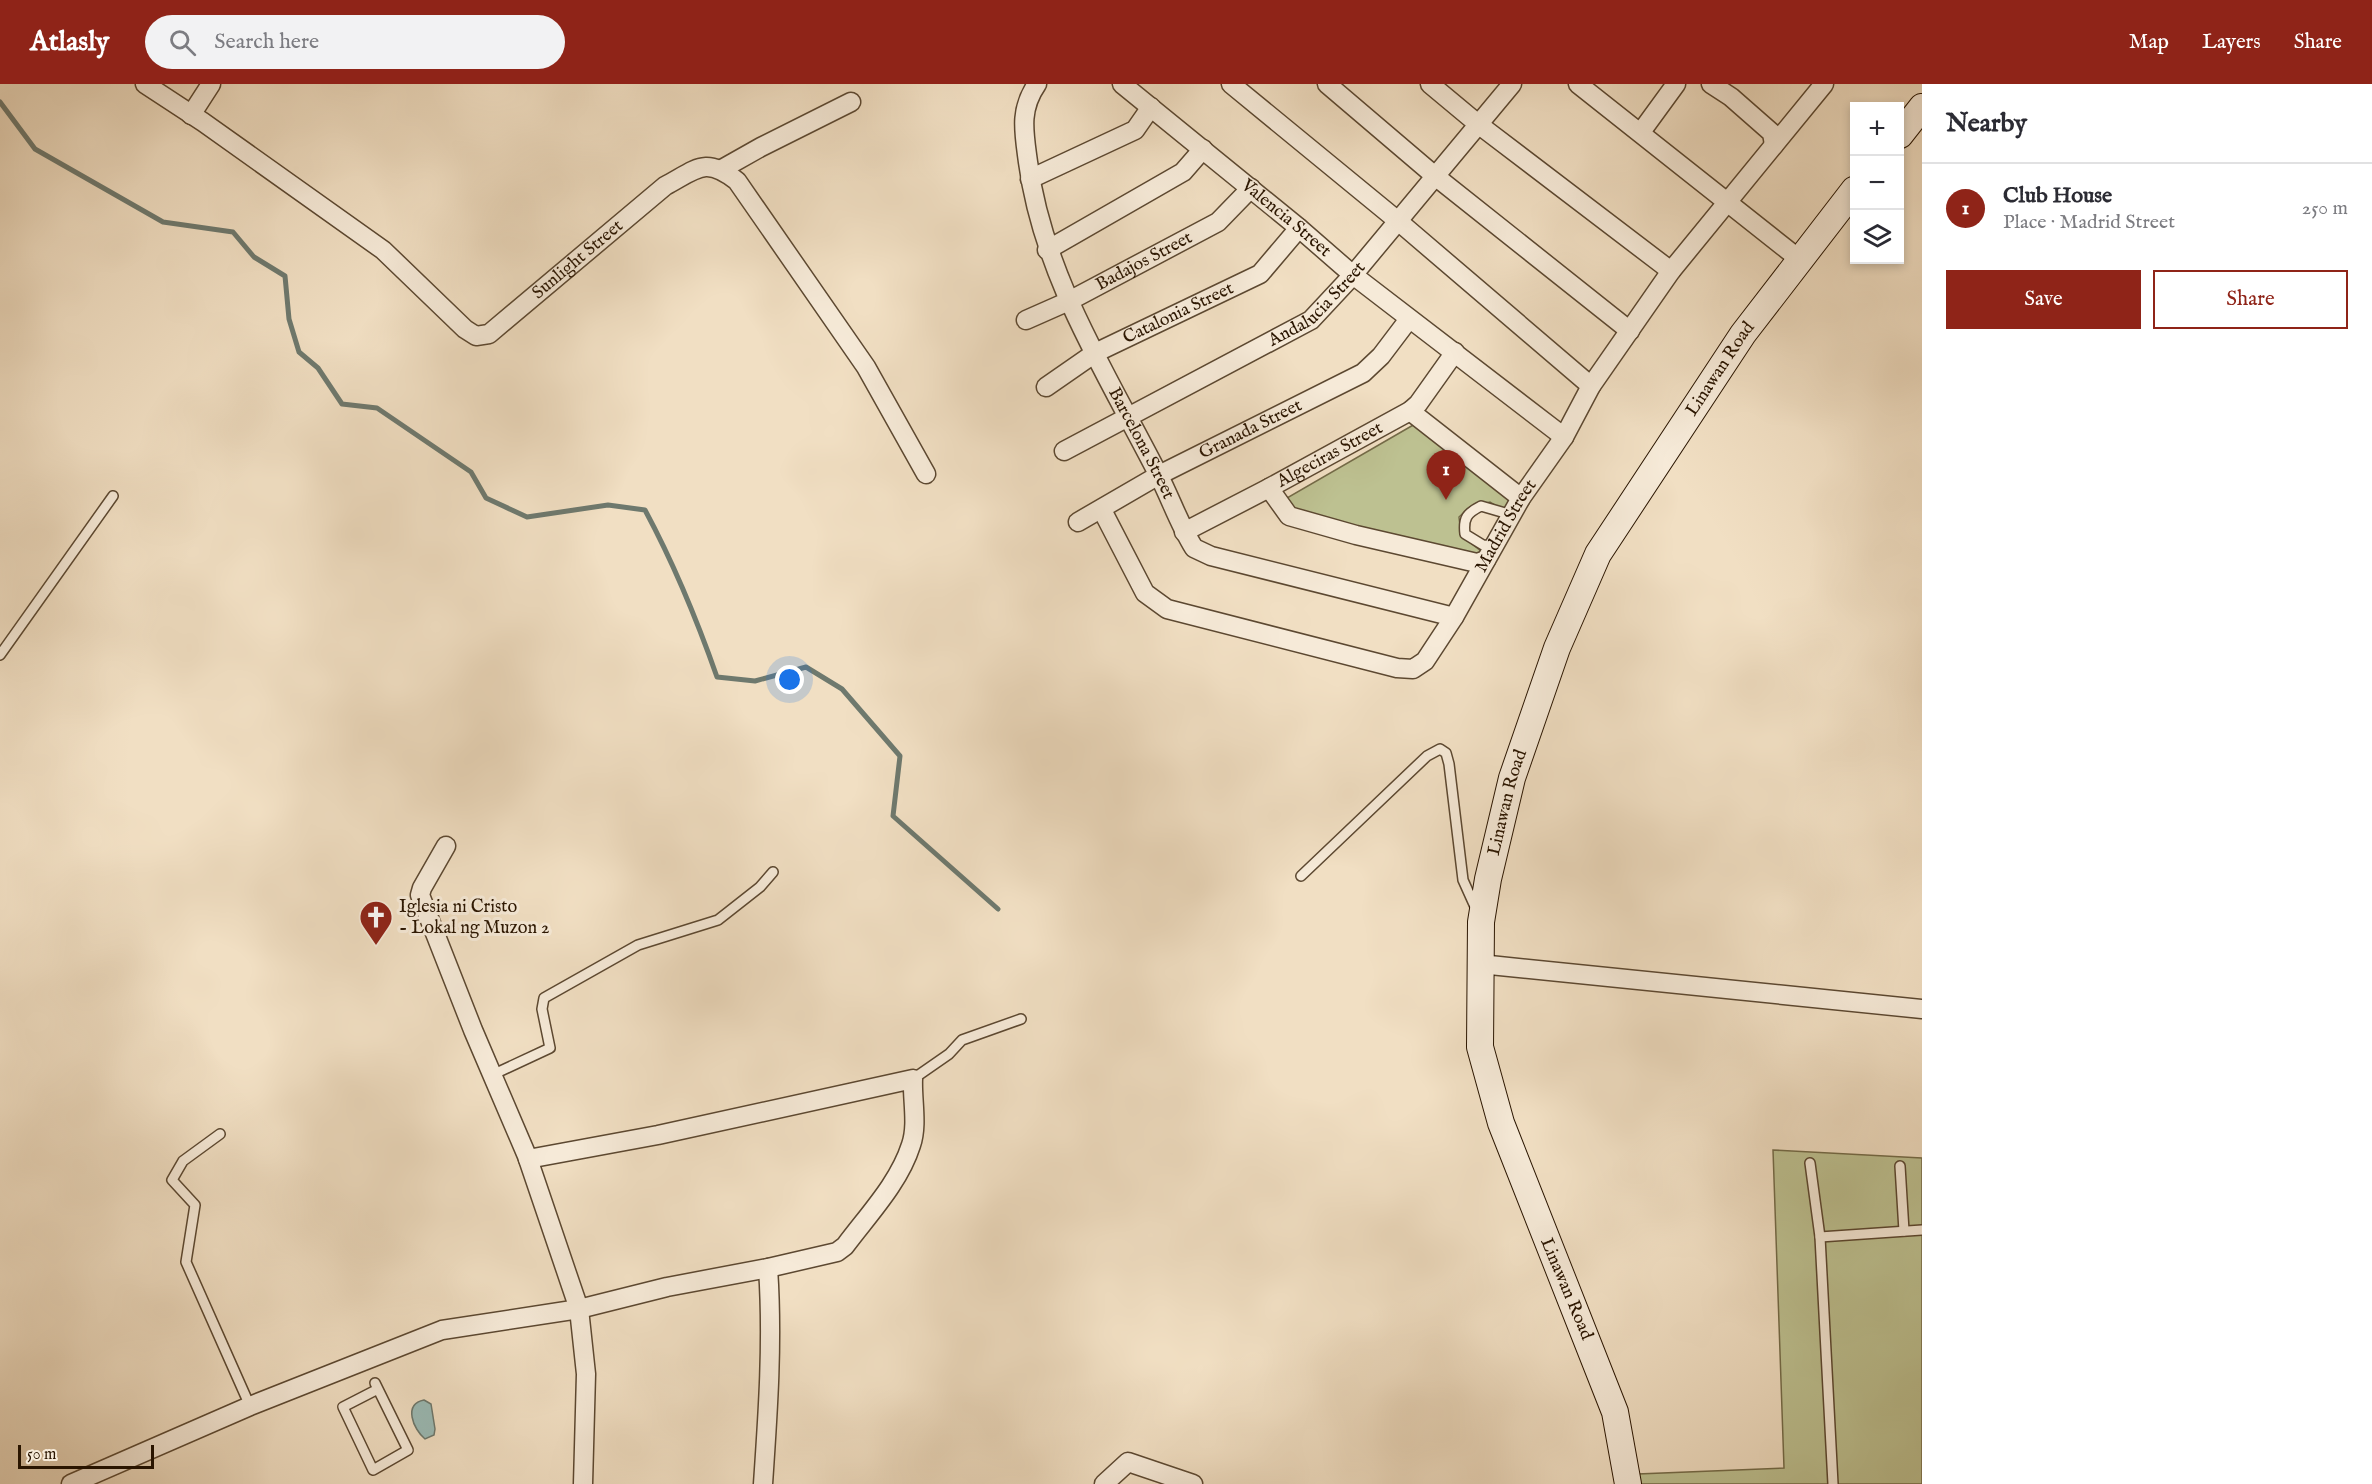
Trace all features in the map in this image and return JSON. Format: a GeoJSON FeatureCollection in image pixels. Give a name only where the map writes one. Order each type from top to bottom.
{"type":"FeatureCollection","features":[{"type":"Feature","properties":{"kind":"street","name":"Sunlight Street"},"geometry":{"type":"LineString","coordinates":[[145,84],[383,250],[465,329],[476,336],[489,334],[664,186],[694,170],[709,165],[723,169]]}},
{"type":"Feature","properties":{"kind":"street"},"geometry":{"type":"LineString","coordinates":[[191,115],[212,84]]}},
{"type":"Feature","properties":{"kind":"street","name":"Barcelona Street"},"geometry":{"type":"LineString","coordinates":[[1037,84],[1028,98],[1023,127],[1030,179],[1047,250],[1069,301],[1126,417],[1159,476],[1184,532],[1194,548],[1211,556],[1454,617]]}},
{"type":"Feature","properties":{"kind":"street","name":"Valencia Street"},"geometry":{"type":"LineString","coordinates":[[1122,84],[1203,148],[1353,275],[1564,437]]}},
{"type":"Feature","properties":{"kind":"street"},"geometry":{"type":"LineString","coordinates":[[1232,84],[1592,386]]}},
{"type":"Feature","properties":{"kind":"street"},"geometry":{"type":"LineString","coordinates":[[1327,84],[1435,176],[1630,331]]}},
{"type":"Feature","properties":{"kind":"street"},"geometry":{"type":"LineString","coordinates":[[1430,84],[1478,124],[1671,271]]}},
{"type":"Feature","properties":{"kind":"street","name":"Andalucia Street"},"geometry":{"type":"LineString","coordinates":[[1064,451],[1311,320],[1353,275],[1512,84]]}},
{"type":"Feature","properties":{"kind":"street"},"geometry":{"type":"LineString","coordinates":[[1578,84],[1799,259]]}},
{"type":"Feature","properties":{"kind":"street"},"geometry":{"type":"LineString","coordinates":[[1641,132],[1676,84]]}},
{"type":"Feature","properties":{"kind":"street"},"geometry":{"type":"LineString","coordinates":[[1711,84],[1731,97],[1772,133],[1774,145]]}},
{"type":"Feature","properties":{"kind":"street","name":"Madrid Street"},"geometry":{"type":"LineString","coordinates":[[1102,510],[1145,593],[1167,609],[1397,668],[1413,669],[1425,661],[1454,617],[1521,498],[1564,437],[1592,386],[1671,271],[1822,85]]}},
{"type":"Feature","properties":{"kind":"street"},"geometry":{"type":"LineString","coordinates":[[851,102],[761,147],[723,169],[737,181],[866,367],[926,474]]}},
{"type":"Feature","properties":{"kind":"street"},"geometry":{"type":"LineString","coordinates":[[1030,179],[1135,130],[1151,107]]}},
{"type":"Feature","properties":{"kind":"street"},"geometry":{"type":"LineString","coordinates":[[1904,129],[1922,107]]}},
{"type":"Feature","properties":{"kind":"street"},"geometry":{"type":"LineString","coordinates":[[1047,250],[1183,172],[1203,148]]}},
{"type":"Feature","properties":{"kind":"street","name":"Badajos Street"},"geometry":{"type":"LineString","coordinates":[[1026,320],[1069,301],[1218,222],[1251,188]]}},
{"type":"Feature","properties":{"kind":"street","name":"Linawan Road"},"geometry":{"type":"LineString","coordinates":[[1628,1484],[1615,1412],[1501,1123],[1480,1047],[1481,921],[1488,879],[1512,778],[1557,648],[1598,554],[1743,334],[1850,195]]}},
{"type":"Feature","properties":{"kind":"street","name":"Catalonia Street"},"geometry":{"type":"LineString","coordinates":[[1046,387],[1095,353],[1260,274],[1299,228]]}},
{"type":"Feature","properties":{"kind":"street","name":"Granada Street"},"geometry":{"type":"LineString","coordinates":[[1078,522],[1159,476],[1363,373],[1381,356],[1409,319]]}},
{"type":"Feature","properties":{"kind":"street","name":"Algeciras Street"},"geometry":{"type":"LineString","coordinates":[[1184,532],[1269,489],[1410,411],[1418,404],[1455,352]]}},
{"type":"Feature","properties":{"kind":"street"},"geometry":{"type":"LineString","coordinates":[[1410,411],[1521,498]]}},
{"type":"Feature","properties":{"kind":"street"},"geometry":{"type":"LineString","coordinates":[[1269,489],[1289,516],[1356,535],[1477,563],[1490,553]]}},
{"type":"Feature","properties":{"kind":"street"},"geometry":{"type":"LineString","coordinates":[[446,846],[420,895],[528,1159],[579,1309],[586,1374],[582,1484]]}},
{"type":"Feature","properties":{"kind":"street"},"geometry":{"type":"LineString","coordinates":[[1480,963],[1922,1009]]}},
{"type":"Feature","properties":{"kind":"street"},"geometry":{"type":"LineString","coordinates":[[71,1484],[250,1406],[442,1330],[579,1309],[667,1287],[827,1256],[845,1246],[892,1183],[911,1144],[914,1122],[913,1079],[658,1135],[528,1159]]}},
{"type":"Feature","properties":{"kind":"street"},"geometry":{"type":"LineString","coordinates":[[763,1484],[770,1376],[771,1312],[768,1268]]}},
{"type":"Feature","properties":{"kind":"street"},"geometry":{"type":"LineString","coordinates":[[1104,1484],[1128,1462],[1193,1484]]}},
{"type":"Feature","properties":{"kind":"lane"},"geometry":{"type":"LineString","coordinates":[[0,655],[113,496]]}},
{"type":"Feature","properties":{"kind":"lane"},"geometry":{"type":"LineString","coordinates":[[1490,553],[1483,545],[1465,534],[1464,521],[1469,512],[1482,506],[1512,515]]}},
{"type":"Feature","properties":{"kind":"lane"},"geometry":{"type":"LineString","coordinates":[[1301,876],[1426,756],[1440,749],[1446,753],[1449,764],[1463,880],[1481,921]]}},
{"type":"Feature","properties":{"kind":"lane"},"geometry":{"type":"LineString","coordinates":[[492,1075],[550,1048],[542,1009],[544,998],[638,945],[718,920],[760,887],[772,872]]}},
{"type":"Feature","properties":{"kind":"lane"},"geometry":{"type":"LineString","coordinates":[[913,1079],[949,1054],[962,1040],[1021,1019]]}},
{"type":"Feature","properties":{"kind":"lane"},"geometry":{"type":"LineString","coordinates":[[220,1134],[183,1161],[172,1180],[195,1205],[186,1262],[250,1406]]}},
{"type":"Feature","properties":{"kind":"lane"},"geometry":{"type":"LineString","coordinates":[[1810,1163],[1820,1237],[1833,1484]]}},
{"type":"Feature","properties":{"kind":"lane"},"geometry":{"type":"LineString","coordinates":[[1900,1166],[1904,1231]]}},
{"type":"Feature","properties":{"kind":"lane"},"geometry":{"type":"LineString","coordinates":[[1820,1237],[1922,1230]]}},
{"type":"Feature","properties":{"kind":"lane"},"geometry":{"type":"LineString","coordinates":[[376,1386],[408,1450],[373,1470],[343,1407],[376,1386]]}},
{"type":"Feature","properties":{"kind":"green space"},"geometry":{"type":"Polygon","coordinates":[[[1415,424],[1525,505],[1518,519],[1490,502],[1470,507],[1459,517],[1461,535],[1492,563],[1303,517],[1280,502],[1415,424]]]}},
{"type":"Feature","properties":{"kind":"green space"},"geometry":{"type":"Polygon","coordinates":[[[1773,1150],[1922,1158],[1922,1484],[1640,1484],[1638,1474],[1784,1468],[1773,1150]]]}},
{"type":"Feature","properties":{"kind":"water"},"geometry":{"type":"Polygon","coordinates":[[[424,1400],[431,1404],[435,1429],[434,1435],[425,1439],[417,1429],[412,1417],[414,1406],[424,1400]]]}},
{"type":"Feature","properties":{"kind":"waterway"},"geometry":{"type":"LineString","coordinates":[[0,102],[35,149],[163,222],[233,232],[254,257],[285,276],[289,319],[299,352],[318,368],[342,404],[377,408],[471,472],[486,498],[527,517],[608,505],[645,510],[684,592],[717,677],[755,681],[806,667],[842,689],[900,756],[893,816],[998,909]]}},
{"type":"Feature","properties":{"kind":"place","name":"Club House"},"geometry":{"type":"Point","coordinates":[1446,500]}},
{"type":"Feature","properties":{"kind":"place","name":"Iglesia ni Cristo - Lokal ng Muzon 2"},"geometry":{"type":"Point","coordinates":[376,946]}}]}
